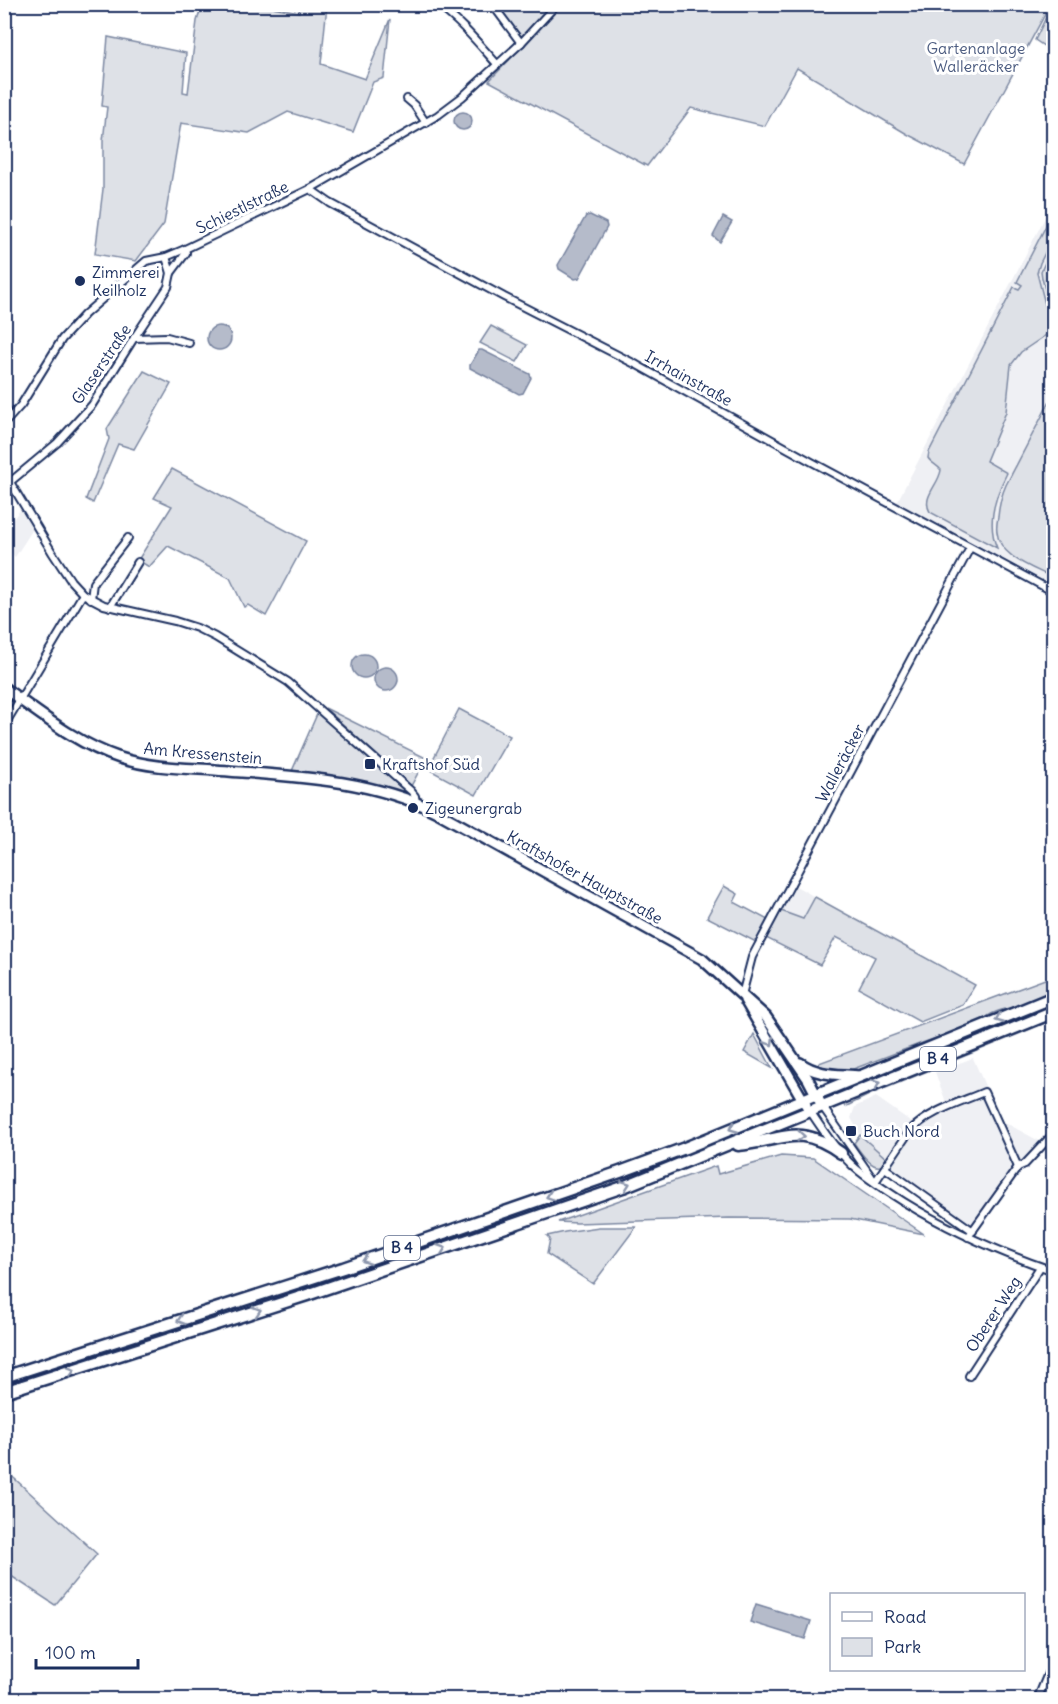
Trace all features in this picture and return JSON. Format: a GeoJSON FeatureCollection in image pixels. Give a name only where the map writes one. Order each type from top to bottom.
{"type":"FeatureCollection","features":[{"type":"Feature","properties":{"kind":"main road","name":"B 4"},"geometry":{"type":"LineString","coordinates":[[8,1376],[343,1268],[620,1172],[1053,997]]}},
{"type":"Feature","properties":{"kind":"main road","name":"B 4"},"geometry":{"type":"LineString","coordinates":[[10,1390],[431,1253],[623,1187],[1053,1012]]}},
{"type":"Feature","properties":{"kind":"main road","name":"B 4"},"geometry":{"type":"LineString","coordinates":[[722,1146],[785,1136],[807,1135],[828,1143],[841,1153]]}},
{"type":"Feature","properties":{"kind":"street"},"geometry":{"type":"LineString","coordinates":[[436,4],[466,28],[497,64]]}},
{"type":"Feature","properties":{"kind":"street"},"geometry":{"type":"LineString","coordinates":[[492,4],[521,43]]}},
{"type":"Feature","properties":{"kind":"street","name":"Schiestlstraße"},"geometry":{"type":"LineString","coordinates":[[4,424],[21,405],[62,339],[85,314],[146,261],[185,249],[310,189],[426,123],[462,97],[521,43],[557,4]]}},
{"type":"Feature","properties":{"kind":"street"},"geometry":{"type":"LineString","coordinates":[[407,99],[426,123]]}},
{"type":"Feature","properties":{"kind":"street","name":"Irrhainstraße"},"geometry":{"type":"LineString","coordinates":[[310,189],[330,203],[504,297],[637,365],[1053,592]]}},
{"type":"Feature","properties":{"kind":"street","name":"Glaserstraße"},"geometry":{"type":"LineString","coordinates":[[10,482],[57,443],[92,405],[168,287],[171,273],[186,253],[185,249]]}},
{"type":"Feature","properties":{"kind":"street"},"geometry":{"type":"LineString","coordinates":[[166,256],[171,273]]}},
{"type":"Feature","properties":{"kind":"street"},"geometry":{"type":"LineString","coordinates":[[134,338],[167,337],[189,343]]}},
{"type":"Feature","properties":{"kind":"street","name":"Kraftshofer Hauptstraße"},"geometry":{"type":"LineString","coordinates":[[4,476],[10,482],[71,581],[83,594],[110,607],[175,621],[215,637],[288,682],[411,791],[416,803],[437,812],[690,951],[712,967],[766,1017],[796,1060],[822,1106]]}},
{"type":"Feature","properties":{"kind":"street"},"geometry":{"type":"LineString","coordinates":[[91,599],[93,583],[128,538]]}},
{"type":"Feature","properties":{"kind":"street","name":"Walleräcker"},"geometry":{"type":"LineString","coordinates":[[742,995],[752,957],[970,548]]}},
{"type":"Feature","properties":{"kind":"street"},"geometry":{"type":"LineString","coordinates":[[110,607],[138,562]]}},
{"type":"Feature","properties":{"kind":"street"},"geometry":{"type":"LineString","coordinates":[[4,726],[83,594]]}},
{"type":"Feature","properties":{"kind":"street","name":"Am Kressenstein"},"geometry":{"type":"LineString","coordinates":[[4,687],[86,744],[132,761],[155,766],[328,780],[371,789],[416,803]]}},
{"type":"Feature","properties":{"kind":"street","name":"Kraftshofer Hauptstraße"},"geometry":{"type":"LineString","coordinates":[[742,995],[810,1111]]}},
{"type":"Feature","properties":{"kind":"street"},"geometry":{"type":"LineString","coordinates":[[796,1060],[823,1074],[860,1076]]}},
{"type":"Feature","properties":{"kind":"street"},"geometry":{"type":"LineString","coordinates":[[875,1182],[916,1125],[932,1114],[984,1092],[1018,1167]]}},
{"type":"Feature","properties":{"kind":"street"},"geometry":{"type":"LineString","coordinates":[[822,1106],[875,1182]]}},
{"type":"Feature","properties":{"kind":"street"},"geometry":{"type":"LineString","coordinates":[[810,1111],[841,1153],[853,1166],[875,1182],[936,1222],[970,1234],[1014,1257],[1053,1271]]}},
{"type":"Feature","properties":{"kind":"street"},"geometry":{"type":"LineString","coordinates":[[970,1234],[1018,1167],[1025,1164],[1053,1133]]}},
{"type":"Feature","properties":{"kind":"street"},"geometry":{"type":"LineString","coordinates":[[885,1168],[970,1234]]}},
{"type":"Feature","properties":{"kind":"street","name":"Oberer Weg"},"geometry":{"type":"LineString","coordinates":[[969,1376],[1040,1267]]}},
{"type":"Feature","properties":{"kind":"street"},"geometry":{"type":"LineString","coordinates":[[1037,1700],[1053,1659]]}},
{"type":"Feature","properties":{"kind":"shaded area"},"geometry":{"type":"Polygon","coordinates":[[[1053,202],[1053,585],[897,502],[1053,202]]]}},
{"type":"Feature","properties":{"kind":"shaded area"},"geometry":{"type":"Polygon","coordinates":[[[20,510],[33,529],[15,557],[5,547],[5,530],[20,510]]]}},
{"type":"Feature","properties":{"kind":"shaded area"},"geometry":{"type":"Polygon","coordinates":[[[794,885],[815,897],[803,920],[781,911],[794,885]]]}},
{"type":"Feature","properties":{"kind":"shaded area"},"geometry":{"type":"Polygon","coordinates":[[[973,1058],[1002,1125],[1006,1123],[1041,1142],[1024,1162],[1013,1167],[972,1225],[893,1168],[887,1159],[860,1135],[851,1118],[855,1107],[876,1097],[913,1123],[947,1105],[935,1072],[973,1058]]]}},
{"type":"Feature","properties":{"kind":"green space","name":"Gartenanlage Walleräcker"},"geometry":{"type":"Polygon","coordinates":[[[563,4],[1050,5],[964,164],[907,134],[797,68],[765,126],[691,108],[647,166],[489,81],[563,4]]]}},
{"type":"Feature","properties":{"kind":"green space"},"geometry":{"type":"Polygon","coordinates":[[[202,5],[262,5],[299,12],[300,5],[327,5],[321,64],[365,79],[390,19],[384,78],[373,82],[353,132],[288,112],[249,133],[181,123],[164,224],[136,261],[95,254],[103,189],[103,141],[107,107],[102,106],[108,37],[186,53],[183,92],[188,93],[197,21],[202,5]]]}},
{"type":"Feature","properties":{"kind":"green space"},"geometry":{"type":"Polygon","coordinates":[[[496,5],[553,5],[522,38],[496,5]]]}},
{"type":"Feature","properties":{"kind":"green space"},"geometry":{"type":"Polygon","coordinates":[[[1054,5],[1053,52],[1035,40],[1054,5]]]}},
{"type":"Feature","properties":{"kind":"green space"},"geometry":{"type":"Polygon","coordinates":[[[1053,212],[1053,237],[1037,273],[1052,331],[1021,352],[1011,365],[1006,412],[986,461],[1007,473],[993,510],[992,529],[997,548],[930,512],[929,496],[941,470],[928,458],[929,452],[1014,287],[1019,289],[1022,285],[1017,282],[1053,212]]]}},
{"type":"Feature","properties":{"kind":"green space"},"geometry":{"type":"Polygon","coordinates":[[[1053,246],[1053,320],[1041,271],[1053,246]]]}},
{"type":"Feature","properties":{"kind":"green space"},"geometry":{"type":"Polygon","coordinates":[[[491,326],[527,345],[517,362],[480,343],[491,326]]]}},
{"type":"Feature","properties":{"kind":"green space"},"geometry":{"type":"Polygon","coordinates":[[[144,371],[171,384],[134,449],[118,444],[93,503],[86,499],[109,439],[107,429],[144,371]]]}},
{"type":"Feature","properties":{"kind":"green space"},"geometry":{"type":"Polygon","coordinates":[[[1053,395],[1053,578],[1027,566],[1011,555],[999,541],[997,528],[1004,489],[1053,395]]]}},
{"type":"Feature","properties":{"kind":"green space"},"geometry":{"type":"Polygon","coordinates":[[[172,469],[306,541],[266,616],[248,605],[244,607],[230,578],[168,546],[149,567],[138,560],[172,506],[154,498],[172,469]]]}},
{"type":"Feature","properties":{"kind":"green space"},"geometry":{"type":"Polygon","coordinates":[[[325,708],[426,758],[411,786],[325,708]]]}},
{"type":"Feature","properties":{"kind":"green space"},"geometry":{"type":"Polygon","coordinates":[[[459,709],[510,736],[476,795],[428,769],[459,709]]]}},
{"type":"Feature","properties":{"kind":"green space"},"geometry":{"type":"Polygon","coordinates":[[[318,712],[408,794],[406,796],[350,780],[292,771],[318,712]]]}},
{"type":"Feature","properties":{"kind":"green space"},"geometry":{"type":"Polygon","coordinates":[[[724,886],[738,894],[734,902],[768,920],[756,942],[707,917],[724,886]]]}},
{"type":"Feature","properties":{"kind":"green space"},"geometry":{"type":"Polygon","coordinates":[[[815,897],[975,985],[963,1005],[920,1022],[859,988],[875,957],[836,937],[820,965],[766,938],[781,911],[803,919],[815,897]]]}},
{"type":"Feature","properties":{"kind":"green space"},"geometry":{"type":"Polygon","coordinates":[[[1053,976],[1053,994],[1031,1003],[997,1011],[982,1022],[848,1071],[826,1072],[827,1068],[818,1065],[819,1063],[1053,976]]]}},
{"type":"Feature","properties":{"kind":"green space"},"geometry":{"type":"Polygon","coordinates":[[[1053,1002],[1053,1009],[838,1096],[837,1094],[916,1062],[975,1034],[1053,1002]]]}},
{"type":"Feature","properties":{"kind":"green space"},"geometry":{"type":"Polygon","coordinates":[[[1053,1017],[1053,1020],[871,1094],[845,1107],[843,1103],[1053,1017]]]}},
{"type":"Feature","properties":{"kind":"green space"},"geometry":{"type":"Polygon","coordinates":[[[768,1027],[804,1080],[800,1082],[768,1027]]]}},
{"type":"Feature","properties":{"kind":"green space"},"geometry":{"type":"Polygon","coordinates":[[[754,1034],[772,1068],[744,1052],[754,1034]]]}},
{"type":"Feature","properties":{"kind":"green space"},"geometry":{"type":"Polygon","coordinates":[[[787,1110],[789,1112],[648,1173],[370,1271],[5,1388],[4,1381],[787,1110]]]}},
{"type":"Feature","properties":{"kind":"green space"},"geometry":{"type":"Polygon","coordinates":[[[860,1135],[887,1159],[882,1165],[873,1165],[858,1150],[854,1143],[860,1135]]]}},
{"type":"Feature","properties":{"kind":"green space"},"geometry":{"type":"Polygon","coordinates":[[[781,1156],[813,1158],[924,1234],[850,1219],[729,1218],[558,1222],[716,1166],[718,1174],[781,1156]]]}},
{"type":"Feature","properties":{"kind":"green space"},"geometry":{"type":"Polygon","coordinates":[[[599,1227],[636,1227],[593,1284],[547,1254],[550,1239],[547,1236],[599,1227]]]}},
{"type":"Feature","properties":{"kind":"green space"},"geometry":{"type":"Polygon","coordinates":[[[4,1469],[97,1554],[55,1605],[5,1572],[4,1469]]]}},
{"type":"Feature","properties":{"kind":"water"},"geometry":{"type":"Polygon","coordinates":[[[463,112],[469,115],[472,121],[469,127],[463,130],[457,127],[454,121],[457,115],[463,112]]]}},
{"type":"Feature","properties":{"kind":"water"},"geometry":{"type":"Polygon","coordinates":[[[590,215],[606,223],[607,227],[579,278],[575,279],[559,269],[558,265],[586,216],[590,215]]]}},
{"type":"Feature","properties":{"kind":"water"},"geometry":{"type":"Polygon","coordinates":[[[723,217],[732,222],[720,242],[713,236],[723,217]]]}},
{"type":"Feature","properties":{"kind":"water"},"geometry":{"type":"Polygon","coordinates":[[[219,326],[224,327],[230,333],[230,343],[224,349],[219,350],[214,349],[208,343],[207,338],[208,333],[214,327],[219,326]]]}},
{"type":"Feature","properties":{"kind":"water"},"geometry":{"type":"Polygon","coordinates":[[[479,350],[530,374],[531,378],[523,393],[519,394],[470,368],[479,350]]]}},
{"type":"Feature","properties":{"kind":"water"},"geometry":{"type":"Polygon","coordinates":[[[364,654],[369,655],[375,661],[375,671],[369,677],[364,678],[359,677],[353,671],[352,666],[353,661],[359,655],[364,654]]]}},
{"type":"Feature","properties":{"kind":"water"},"geometry":{"type":"Polygon","coordinates":[[[386,667],[391,668],[397,674],[397,684],[391,690],[386,691],[381,690],[375,684],[374,679],[375,674],[381,668],[386,667]]]}},
{"type":"Feature","properties":{"kind":"water"},"geometry":{"type":"Polygon","coordinates":[[[756,1604],[811,1621],[805,1639],[750,1622],[756,1604]]]}},
{"type":"Feature","properties":{"kind":"place","name":"Zimmerei Keilholz"},"geometry":{"type":"Point","coordinates":[80,281]}},
{"type":"Feature","properties":{"kind":"place","name":"Kraftshof Süd"},"geometry":{"type":"Point","coordinates":[370,764]}},
{"type":"Feature","properties":{"kind":"place","name":"Zigeunergrab"},"geometry":{"type":"Point","coordinates":[413,808]}},
{"type":"Feature","properties":{"kind":"place","name":"Buch Nord"},"geometry":{"type":"Point","coordinates":[851,1131]}}]}
